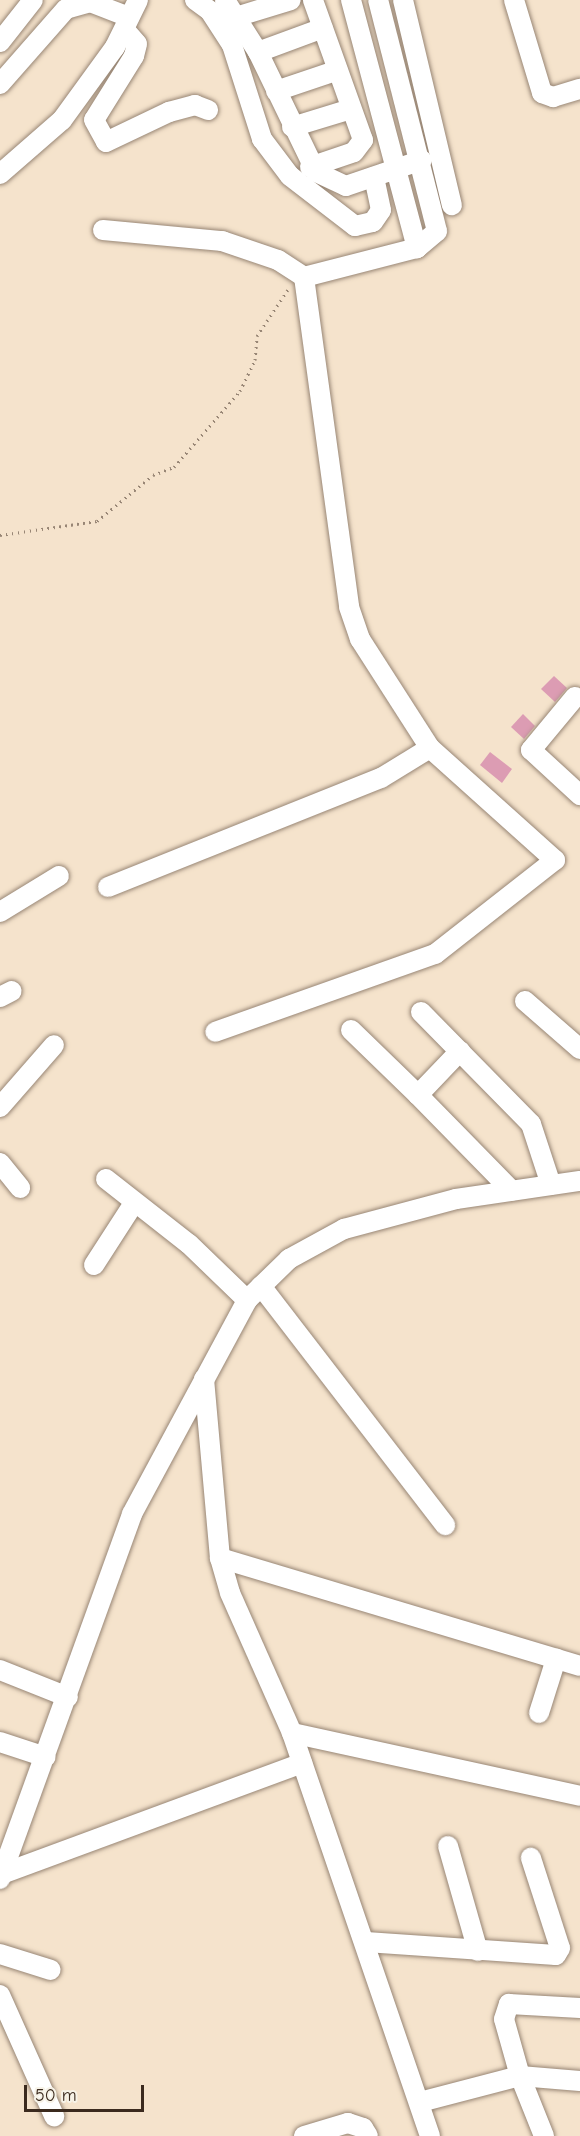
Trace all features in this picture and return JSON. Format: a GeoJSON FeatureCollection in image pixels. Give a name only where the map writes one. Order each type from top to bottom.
{"type":"FeatureCollection","features":[{"type":"Feature","properties":{"kind":"street"},"geometry":{"type":"LineString","coordinates":[[30,55],[4,38],[33,0]]}},
{"type":"Feature","properties":{"kind":"street"},"geometry":{"type":"LineString","coordinates":[[195,0],[221,24],[241,68],[262,139],[290,176],[345,221],[364,226],[381,210],[374,177]]}},
{"type":"Feature","properties":{"kind":"street"},"geometry":{"type":"LineString","coordinates":[[225,0],[239,16],[260,55],[310,167],[335,184],[374,177],[422,160]]}},
{"type":"Feature","properties":{"kind":"street"},"geometry":{"type":"LineString","coordinates":[[239,16],[291,0]]}},
{"type":"Feature","properties":{"kind":"street"},"geometry":{"type":"LineString","coordinates":[[310,167],[358,149],[363,140],[313,0]]}},
{"type":"Feature","properties":{"kind":"street"},"geometry":{"type":"LineString","coordinates":[[351,0],[417,248]]}},
{"type":"Feature","properties":{"kind":"street"},"geometry":{"type":"LineString","coordinates":[[103,230],[222,241],[278,260],[304,277],[429,243],[437,225],[422,160],[378,0]]}},
{"type":"Feature","properties":{"kind":"street"},"geometry":{"type":"LineString","coordinates":[[403,0],[452,205]]}},
{"type":"Feature","properties":{"kind":"street"},"geometry":{"type":"LineString","coordinates":[[514,0],[542,93],[553,97],[580,89]]}},
{"type":"Feature","properties":{"kind":"street"},"geometry":{"type":"LineString","coordinates":[[0,84],[30,55],[58,17],[78,4],[90,3],[131,15]]}},
{"type":"Feature","properties":{"kind":"street"},"geometry":{"type":"LineString","coordinates":[[131,15],[137,44],[134,56],[94,120],[106,142],[170,112],[195,105],[208,110]]}},
{"type":"Feature","properties":{"kind":"street"},"geometry":{"type":"LineString","coordinates":[[0,174],[62,120],[131,15]]}},
{"type":"Feature","properties":{"kind":"street"},"geometry":{"type":"LineString","coordinates":[[241,68],[260,55],[323,28]]}},
{"type":"Feature","properties":{"kind":"street"},"geometry":{"type":"LineString","coordinates":[[276,91],[338,70]]}},
{"type":"Feature","properties":{"kind":"street"},"geometry":{"type":"LineString","coordinates":[[292,127],[351,109]]}},
{"type":"Feature","properties":{"kind":"street"},"geometry":{"type":"LineString","coordinates":[[215,1032],[435,954],[555,860],[430,748],[360,639],[349,607],[304,277]]}},
{"type":"Feature","properties":{"kind":"street"},"geometry":{"type":"LineString","coordinates":[[575,697],[526,757],[580,795]]}},
{"type":"Feature","properties":{"kind":"street"},"geometry":{"type":"LineString","coordinates":[[108,887],[381,778],[430,748]]}},
{"type":"Feature","properties":{"kind":"street"},"geometry":{"type":"LineString","coordinates":[[0,912],[59,876]]}},
{"type":"Feature","properties":{"kind":"street"},"geometry":{"type":"LineString","coordinates":[[525,1001],[580,1049]]}},
{"type":"Feature","properties":{"kind":"street"},"geometry":{"type":"LineString","coordinates":[[421,1012],[537,1134],[551,1185]]}},
{"type":"Feature","properties":{"kind":"street"},"geometry":{"type":"LineString","coordinates":[[351,1030],[512,1191]]}},
{"type":"Feature","properties":{"kind":"street"},"geometry":{"type":"LineString","coordinates":[[0,1107],[54,1045]]}},
{"type":"Feature","properties":{"kind":"street"},"geometry":{"type":"LineString","coordinates":[[418,1095],[460,1051]]}},
{"type":"Feature","properties":{"kind":"street"},"geometry":{"type":"LineString","coordinates":[[0,1163],[20,1188]]}},
{"type":"Feature","properties":{"kind":"street"},"geometry":{"type":"LineString","coordinates":[[106,1179],[189,1244],[247,1300]]}},
{"type":"Feature","properties":{"kind":"street"},"geometry":{"type":"LineString","coordinates":[[1,1876],[68,1697],[132,1514],[247,1300],[307,1247],[344,1229],[512,1191],[580,1181]]}},
{"type":"Feature","properties":{"kind":"street"},"geometry":{"type":"LineString","coordinates":[[94,1265],[134,1203]]}},
{"type":"Feature","properties":{"kind":"street"},"geometry":{"type":"LineString","coordinates":[[261,1286],[445,1525]]}},
{"type":"Feature","properties":{"kind":"street"},"geometry":{"type":"LineString","coordinates":[[204,1379],[220,1558],[230,1593],[292,1732],[366,1942],[430,2136]]}},
{"type":"Feature","properties":{"kind":"street"},"geometry":{"type":"LineString","coordinates":[[220,1558],[580,1666]]}},
{"type":"Feature","properties":{"kind":"street"},"geometry":{"type":"LineString","coordinates":[[539,1713],[556,1659]]}},
{"type":"Feature","properties":{"kind":"street"},"geometry":{"type":"LineString","coordinates":[[0,1670],[68,1697]]}},
{"type":"Feature","properties":{"kind":"street"},"geometry":{"type":"LineString","coordinates":[[292,1732],[580,1796]]}},
{"type":"Feature","properties":{"kind":"street"},"geometry":{"type":"LineString","coordinates":[[0,1742],[46,1757]]}},
{"type":"Feature","properties":{"kind":"street"},"geometry":{"type":"LineString","coordinates":[[1,1876],[302,1762]]}},
{"type":"Feature","properties":{"kind":"street"},"geometry":{"type":"LineString","coordinates":[[448,1846],[478,1951]]}},
{"type":"Feature","properties":{"kind":"street"},"geometry":{"type":"LineString","coordinates":[[366,1942],[551,1957],[560,1952],[531,1858]]}},
{"type":"Feature","properties":{"kind":"street"},"geometry":{"type":"LineString","coordinates":[[0,1954],[51,1970]]}},
{"type":"Feature","properties":{"kind":"street"},"geometry":{"type":"LineString","coordinates":[[0,1995],[54,2116]]}},
{"type":"Feature","properties":{"kind":"street"},"geometry":{"type":"LineString","coordinates":[[544,2136],[520,2076],[505,2007],[513,2002],[580,2008]]}},
{"type":"Feature","properties":{"kind":"street"},"geometry":{"type":"LineString","coordinates":[[420,2102],[520,2076],[580,2081]]}},
{"type":"Feature","properties":{"kind":"street"},"geometry":{"type":"LineString","coordinates":[[304,2136],[348,2123],[363,2128],[368,2136]]}},
{"type":"Feature","properties":{"kind":"path"},"geometry":{"type":"LineString","coordinates":[[0,535],[97,521],[153,475],[174,467],[240,391],[269,310],[304,277]]}},
{"type":"Feature","properties":{"kind":"building"},"geometry":{"type":"Polygon","coordinates":[[[554,676],[567,688],[555,702],[541,689],[554,676]]]}},
{"type":"Feature","properties":{"kind":"building"},"geometry":{"type":"Polygon","coordinates":[[[523,714],[535,726],[524,739],[511,727],[523,714]]]}},
{"type":"Feature","properties":{"kind":"building"},"geometry":{"type":"Polygon","coordinates":[[[490,752],[512,769],[502,783],[480,765],[490,752]]]}}]}
